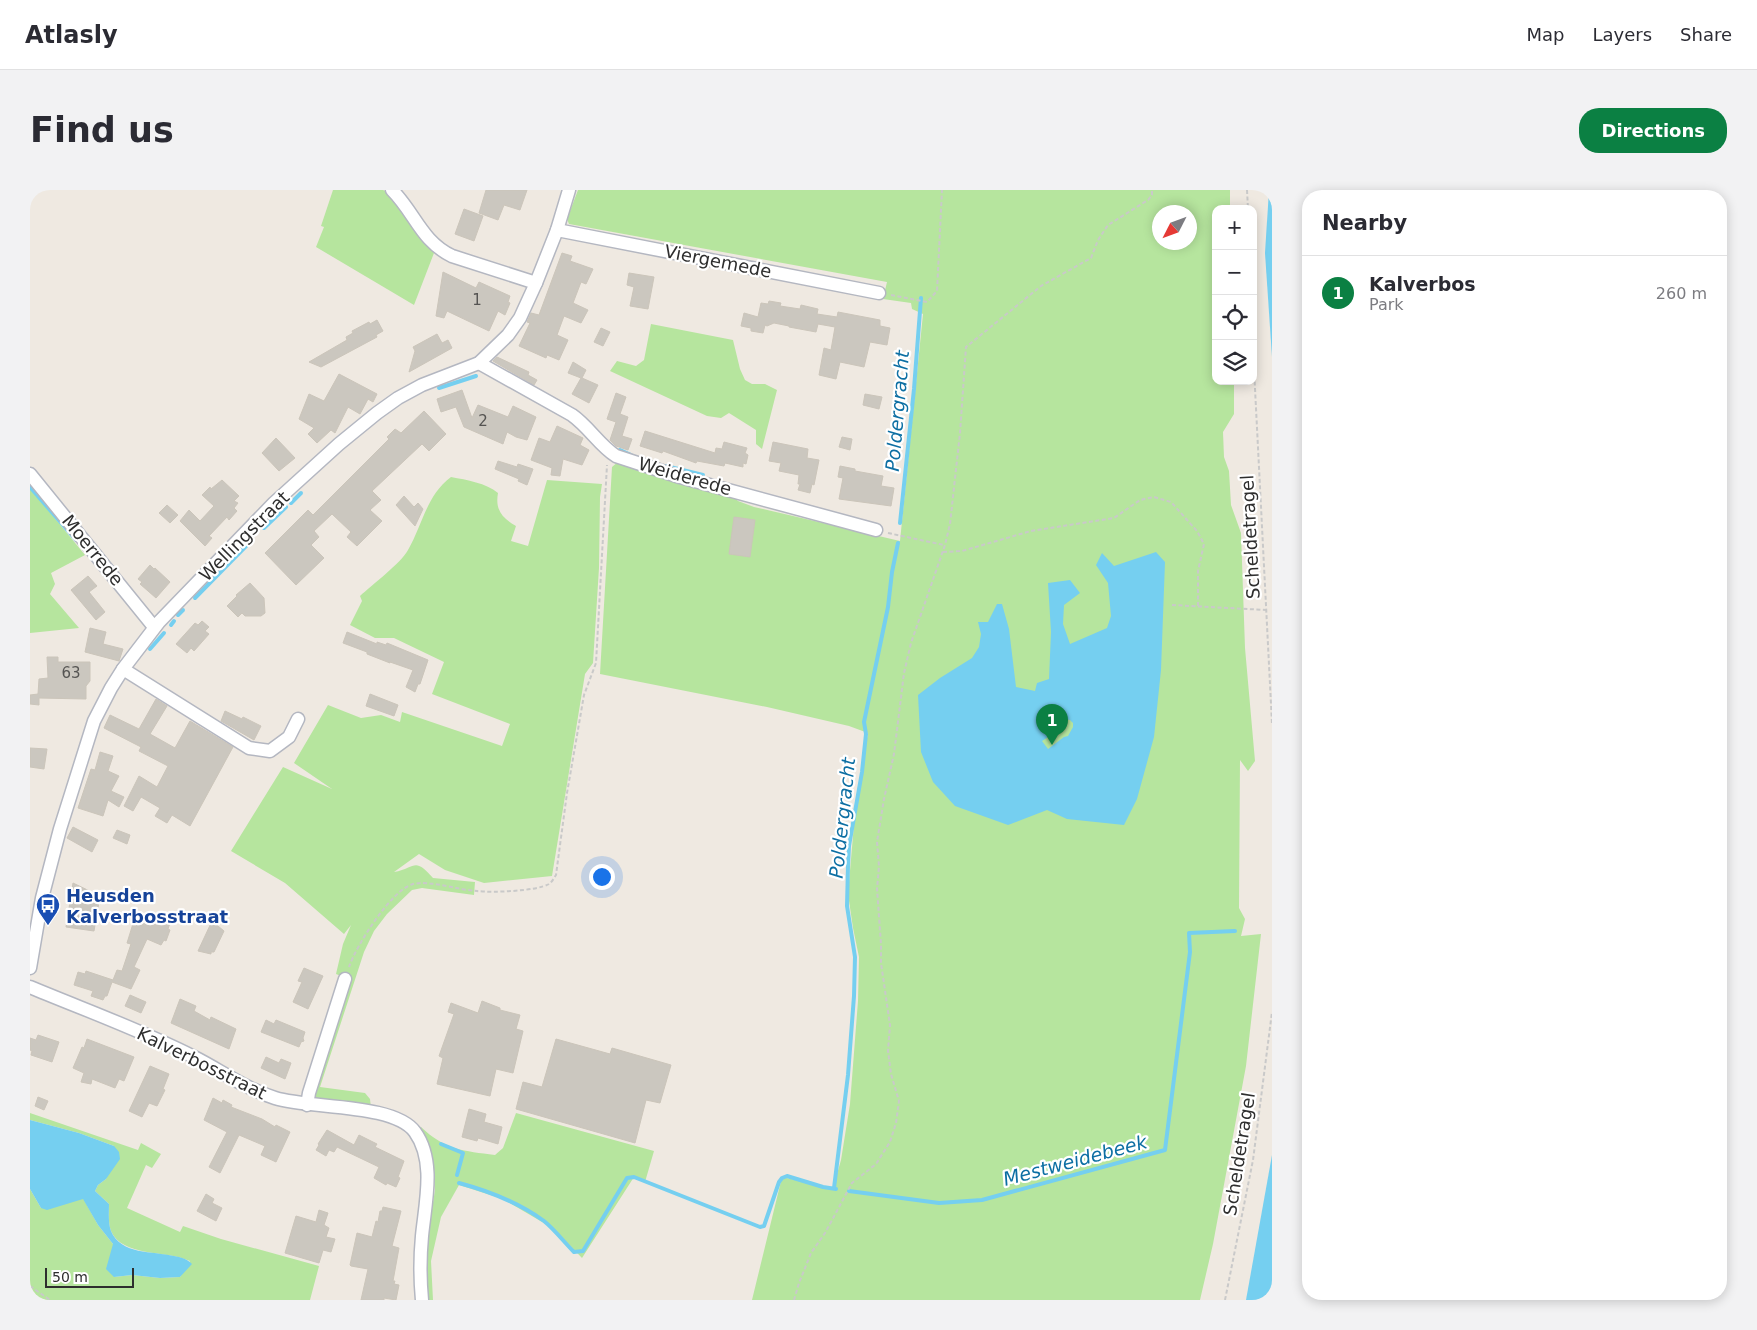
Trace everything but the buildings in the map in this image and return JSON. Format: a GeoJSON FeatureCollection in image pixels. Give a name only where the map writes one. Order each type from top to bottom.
{"type":"FeatureCollection","features":[{"type":"Feature","properties":{"kind":"street"},"geometry":{"type":"LineString","coordinates":[[392,190],[427,238],[441,251],[536,284]]}},
{"type":"Feature","properties":{"kind":"street","name":"Wellingstraat"},"geometry":{"type":"LineString","coordinates":[[30,968],[44,886],[60,829],[94,721],[123,669],[154,627],[274,503],[377,413],[398,398],[422,385],[479,363],[508,335],[520,318],[536,284],[557,230],[569,190]]}},
{"type":"Feature","properties":{"kind":"street","name":"Viergemede"},"geometry":{"type":"LineString","coordinates":[[557,230],[879,293]]}},
{"type":"Feature","properties":{"kind":"street","name":"Weiderede"},"geometry":{"type":"LineString","coordinates":[[479,363],[584,423],[608,451],[616,456],[680,477],[876,530]]}},
{"type":"Feature","properties":{"kind":"street","name":"Moerrede"},"geometry":{"type":"LineString","coordinates":[[30,474],[154,627]]}},
{"type":"Feature","properties":{"kind":"street"},"geometry":{"type":"LineString","coordinates":[[123,669],[249,748],[270,751],[289,738],[298,719]]}},
{"type":"Feature","properties":{"kind":"street"},"geometry":{"type":"LineString","coordinates":[[307,1105],[308,1093],[345,979]]}},
{"type":"Feature","properties":{"kind":"street","name":"Kalverbosstraat"},"geometry":{"type":"LineString","coordinates":[[30,987],[194,1056],[257,1091],[274,1098],[307,1105],[379,1113],[396,1118],[407,1124],[416,1132],[424,1151],[428,1172],[422,1238],[422,1300]]}},
{"type":"Feature","properties":{"kind":"path"},"geometry":{"type":"LineString","coordinates":[[879,293],[928,302],[937,290],[942,190]]}},
{"type":"Feature","properties":{"kind":"path"},"geometry":{"type":"LineString","coordinates":[[794,1300],[799,1283],[812,1254],[852,1183],[876,1164],[890,1142],[896,1123],[899,1101],[891,1074],[888,1051],[890,1025],[881,963],[877,889],[879,866],[877,842],[894,754],[904,673],[911,643],[945,545],[950,524],[966,347],[1041,286],[1091,258],[1098,240],[1108,225],[1148,200],[1152,195],[1152,190]]}},
{"type":"Feature","properties":{"kind":"path"},"geometry":{"type":"LineString","coordinates":[[1247,190],[1248,205]]}},
{"type":"Feature","properties":{"kind":"path","name":"Scheldetragel"},"geometry":{"type":"LineString","coordinates":[[1255,385],[1272,724]]}},
{"type":"Feature","properties":{"kind":"path"},"geometry":{"type":"LineString","coordinates":[[345,979],[353,956],[369,929],[395,896],[412,884],[430,883],[479,892],[541,887],[551,883],[556,875],[567,793],[584,695],[596,663],[608,451]]}},
{"type":"Feature","properties":{"kind":"path"},"geometry":{"type":"LineString","coordinates":[[942,552],[962,551],[1031,531],[1114,518],[1140,500],[1154,497],[1171,502],[1197,531],[1204,544],[1198,571],[1198,607]]}},
{"type":"Feature","properties":{"kind":"path"},"geometry":{"type":"LineString","coordinates":[[876,530],[945,545]]}},
{"type":"Feature","properties":{"kind":"path"},"geometry":{"type":"LineString","coordinates":[[1172,605],[1266,610]]}},
{"type":"Feature","properties":{"kind":"path","name":"Scheldetragel"},"geometry":{"type":"LineString","coordinates":[[1225,1300],[1253,1160],[1272,1012]]}},
{"type":"Feature","properties":{"kind":"path"},"geometry":{"type":"LineString","coordinates":[[30,1286],[50,1300]]}},
{"type":"Feature","properties":{"kind":"green space"},"geometry":{"type":"Polygon","coordinates":[[[333,190],[383,190],[396,200],[410,218],[434,253],[414,305],[316,247],[324,227],[321,226],[333,190]]]}},
{"type":"Feature","properties":{"kind":"green space"},"geometry":{"type":"Polygon","coordinates":[[[578,190],[1230,190],[1230,205],[1212,205],[1212,385],[1234,385],[1234,414],[1223,432],[1224,457],[1229,471],[1231,505],[1241,533],[1245,648],[1255,761],[1248,771],[1240,760],[1239,908],[1245,919],[1241,936],[1261,934],[1246,1066],[1213,1244],[1200,1300],[752,1300],[782,1177],[833,1188],[841,1160],[850,1104],[858,1001],[859,957],[848,894],[856,801],[868,733],[849,726],[767,707],[600,674],[612,467],[619,461],[733,496],[738,501],[754,507],[900,541],[923,314],[912,309],[911,303],[883,299],[887,282],[569,224],[567,219],[578,190]]]}},
{"type":"Feature","properties":{"kind":"green space"},"geometry":{"type":"Polygon","coordinates":[[[651,324],[733,340],[740,369],[745,380],[752,384],[765,384],[777,390],[762,449],[756,444],[756,430],[729,413],[721,418],[707,416],[610,371],[617,361],[636,366],[644,360],[651,324]]]}},
{"type":"Feature","properties":{"kind":"green space"},"geometry":{"type":"Polygon","coordinates":[[[451,477],[482,484],[498,493],[499,509],[503,517],[516,526],[511,541],[528,546],[547,480],[602,484],[593,663],[585,674],[552,876],[484,883],[445,870],[419,854],[394,872],[418,865],[433,878],[475,882],[474,895],[422,888],[412,890],[387,914],[374,931],[364,952],[320,1087],[365,1093],[370,1099],[371,1108],[313,1102],[349,979],[336,974],[343,944],[351,925],[344,934],[285,883],[231,851],[283,767],[332,789],[294,763],[328,705],[361,718],[381,715],[400,722],[402,712],[502,746],[510,724],[432,694],[444,662],[394,638],[375,638],[350,625],[362,601],[360,596],[393,567],[408,550],[430,502],[451,477]]]}},
{"type":"Feature","properties":{"kind":"green space"},"geometry":{"type":"Polygon","coordinates":[[[30,488],[85,555],[51,573],[55,584],[50,594],[79,628],[30,633],[30,488]]]}},
{"type":"Feature","properties":{"kind":"green space"},"geometry":{"type":"Polygon","coordinates":[[[30,1113],[138,1150],[141,1143],[161,1154],[152,1168],[146,1165],[127,1208],[180,1232],[183,1226],[221,1239],[319,1266],[310,1300],[30,1300],[30,1189],[41,1208],[51,1208],[83,1198],[98,1225],[113,1244],[114,1277],[132,1275],[160,1278],[180,1277],[190,1261],[135,1249],[117,1239],[110,1228],[109,1204],[95,1191],[98,1185],[106,1179],[114,1146],[79,1133],[30,1120],[30,1113]]]}},
{"type":"Feature","properties":{"kind":"green space"},"geometry":{"type":"Polygon","coordinates":[[[516,1113],[654,1151],[645,1182],[634,1177],[582,1258],[554,1229],[503,1199],[459,1185],[441,1217],[431,1261],[433,1300],[426,1300],[426,1248],[435,1190],[433,1167],[419,1130],[421,1127],[438,1141],[455,1148],[495,1155],[503,1148],[516,1113]]]}},
{"type":"Feature","properties":{"kind":"water"},"geometry":{"type":"Polygon","coordinates":[[[1269,190],[1272,190],[1272,357],[1265,253],[1269,190]]]}},
{"type":"Feature","properties":{"kind":"water"},"geometry":{"type":"Polygon","coordinates":[[[1156,552],[1165,562],[1161,670],[1154,737],[1137,799],[1124,825],[1067,819],[1047,810],[1008,825],[955,806],[933,782],[921,752],[918,695],[940,678],[972,658],[979,647],[981,634],[978,622],[988,622],[997,604],[1002,604],[1009,629],[1016,687],[1035,691],[1037,683],[1049,679],[1051,632],[1048,583],[1070,580],[1080,593],[1064,605],[1063,624],[1070,644],[1107,628],[1111,616],[1108,583],[1096,565],[1102,553],[1114,566],[1156,552]],[[1055,714],[1051,735],[1042,741],[1048,749],[1068,736],[1073,727],[1073,723],[1070,720],[1060,718],[1058,714],[1055,714]]]}},
{"type":"Feature","properties":{"kind":"water"},"geometry":{"type":"Polygon","coordinates":[[[30,1120],[79,1133],[114,1146],[119,1152],[120,1159],[95,1191],[109,1204],[111,1231],[122,1244],[138,1251],[184,1258],[192,1264],[180,1277],[160,1278],[132,1275],[114,1277],[106,1269],[113,1244],[98,1225],[83,1199],[47,1210],[41,1208],[30,1189],[30,1120]]]}},
{"type":"Feature","properties":{"kind":"water"},"geometry":{"type":"Polygon","coordinates":[[[1272,1155],[1272,1300],[1246,1300],[1272,1155]]]}},
{"type":"Feature","properties":{"kind":"waterway","name":"Poldergracht"},"geometry":{"type":"LineString","coordinates":[[900,523],[921,298]]}},
{"type":"Feature","properties":{"kind":"waterway"},"geometry":{"type":"LineString","coordinates":[[439,388],[476,376]]}},
{"type":"Feature","properties":{"kind":"waterway"},"geometry":{"type":"LineString","coordinates":[[620,450],[631,455]]}},
{"type":"Feature","properties":{"kind":"waterway"},"geometry":{"type":"LineString","coordinates":[[666,466],[703,475]]}},
{"type":"Feature","properties":{"kind":"waterway"},"geometry":{"type":"LineString","coordinates":[[30,487],[76,540]]}},
{"type":"Feature","properties":{"kind":"waterway"},"geometry":{"type":"LineString","coordinates":[[291,503],[301,493]]}},
{"type":"Feature","properties":{"kind":"waterway"},"geometry":{"type":"LineString","coordinates":[[264,528],[286,507]]}},
{"type":"Feature","properties":{"kind":"waterway"},"geometry":{"type":"LineString","coordinates":[[195,598],[251,541]]}},
{"type":"Feature","properties":{"kind":"waterway","name":"Poldergracht"},"geometry":{"type":"LineString","coordinates":[[834,1188],[848,1075],[854,996],[855,957],[847,906],[849,846],[862,772],[866,734],[864,722],[888,607],[898,543]]}},
{"type":"Feature","properties":{"kind":"waterway"},"geometry":{"type":"LineString","coordinates":[[178,615],[183,610]]}},
{"type":"Feature","properties":{"kind":"waterway"},"geometry":{"type":"LineString","coordinates":[[171,625],[174,621]]}},
{"type":"Feature","properties":{"kind":"waterway"},"geometry":{"type":"LineString","coordinates":[[150,649],[164,633]]}},
{"type":"Feature","properties":{"kind":"waterway","name":"Mestweidebeek"},"geometry":{"type":"LineString","coordinates":[[849,1191],[939,1203],[982,1200],[1165,1150],[1190,952],[1189,933],[1235,931]]}},
{"type":"Feature","properties":{"kind":"waterway","name":"Mestweidebeek"},"geometry":{"type":"LineString","coordinates":[[441,1144],[463,1153],[457,1175]]}},
{"type":"Feature","properties":{"kind":"waterway","name":"Mestweidebeek"},"geometry":{"type":"LineString","coordinates":[[459,1183],[503,1198],[524,1209],[544,1221],[574,1252],[583,1251],[627,1178],[634,1177],[760,1227],[764,1226],[782,1178],[787,1176],[836,1189]]}},
{"type":"Feature","properties":{"kind":"place","name":"Kalverbos"},"geometry":{"type":"Point","coordinates":[1052,745]}},
{"type":"Feature","properties":{"kind":"place","name":"Heusden Kalverbosstraat"},"geometry":{"type":"Point","coordinates":[48,926]}}]}
